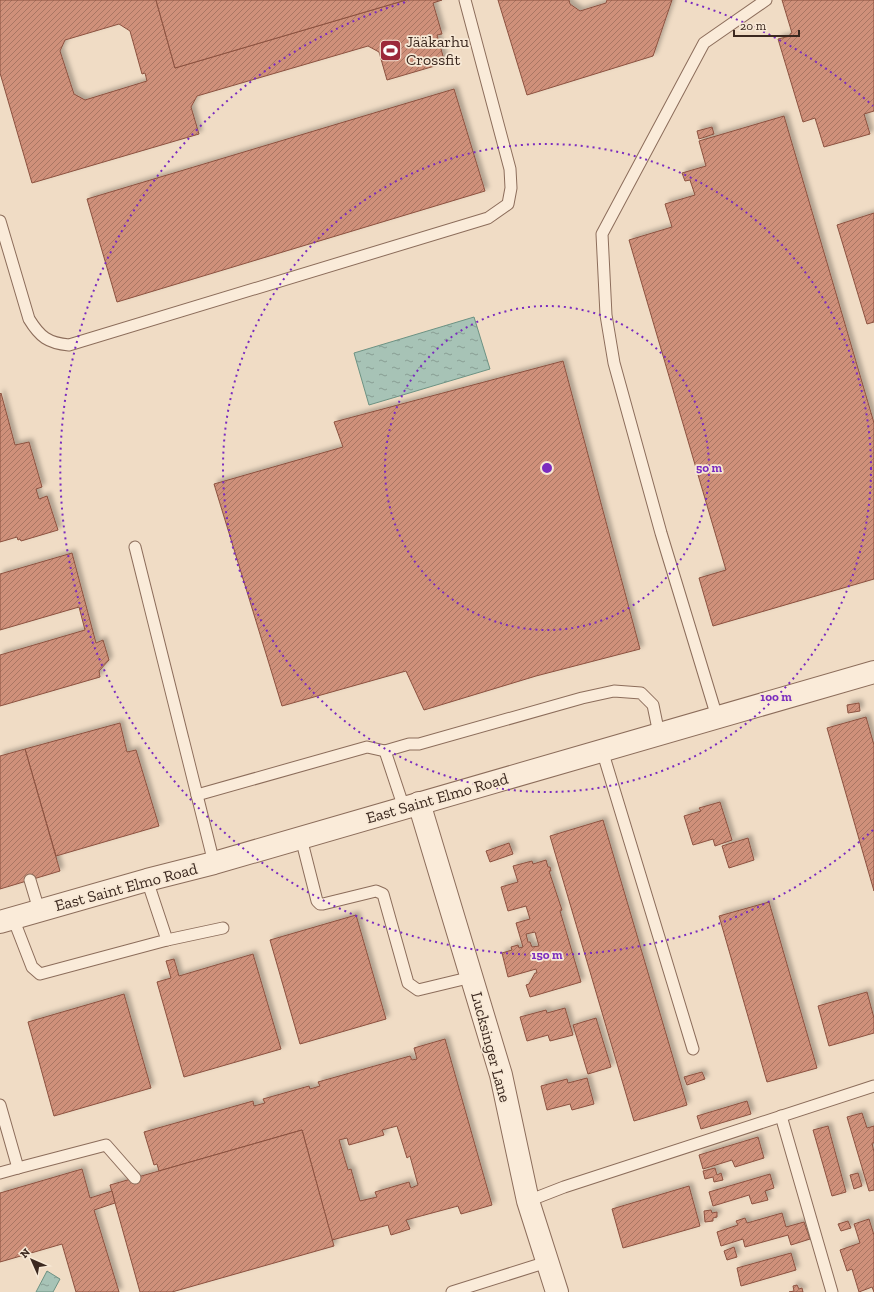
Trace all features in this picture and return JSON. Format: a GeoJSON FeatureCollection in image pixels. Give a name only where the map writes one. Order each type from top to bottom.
{"type":"FeatureCollection","features":[{"type":"Feature","properties":{"kind":"street","name":"East Saint Elmo Road"},"geometry":{"type":"LineString","coordinates":[[6,920],[147,880],[214,863],[874,672]]}},
{"type":"Feature","properties":{"kind":"street","name":"Lucksinger Lane"},"geometry":{"type":"LineString","coordinates":[[412,805],[472,978],[501,1075],[528,1201],[557,1292]]}},
{"type":"Feature","properties":{"kind":"lane"},"geometry":{"type":"LineString","coordinates":[[0,221],[2,236],[29,319],[37,331],[47,340],[57,344],[69,345],[488,218],[508,204],[511,188],[510,169],[465,0]]}},
{"type":"Feature","properties":{"kind":"lane"},"geometry":{"type":"LineString","coordinates":[[717,717],[661,533],[614,363],[606,315],[602,234],[704,43],[766,0]]}},
{"type":"Feature","properties":{"kind":"lane"},"geometry":{"type":"LineString","coordinates":[[134,547],[214,863]]}},
{"type":"Feature","properties":{"kind":"lane"},"geometry":{"type":"LineString","coordinates":[[197,795],[367,747],[385,751],[409,744],[419,744],[574,700],[614,691],[642,693],[653,705],[659,734]]}},
{"type":"Feature","properties":{"kind":"lane"},"geometry":{"type":"LineString","coordinates":[[602,750],[693,1049]]}},
{"type":"Feature","properties":{"kind":"lane"},"geometry":{"type":"LineString","coordinates":[[385,751],[412,805]]}},
{"type":"Feature","properties":{"kind":"lane"},"geometry":{"type":"LineString","coordinates":[[301,838],[317,901],[320,904],[376,891],[383,894],[408,983],[413,988],[418,990],[472,978]]}},
{"type":"Feature","properties":{"kind":"lane"},"geometry":{"type":"LineString","coordinates":[[30,880],[39,910]]}},
{"type":"Feature","properties":{"kind":"lane"},"geometry":{"type":"LineString","coordinates":[[147,880],[167,940]]}},
{"type":"Feature","properties":{"kind":"lane"},"geometry":{"type":"LineString","coordinates":[[6,920],[32,967],[40,974],[167,940],[222,928]]}},
{"type":"Feature","properties":{"kind":"lane"},"geometry":{"type":"LineString","coordinates":[[528,1201],[572,1185],[874,1086]]}},
{"type":"Feature","properties":{"kind":"lane"},"geometry":{"type":"LineString","coordinates":[[0,1105],[18,1168]]}},
{"type":"Feature","properties":{"kind":"lane"},"geometry":{"type":"LineString","coordinates":[[781,1116],[832,1292]]}},
{"type":"Feature","properties":{"kind":"lane"},"geometry":{"type":"LineString","coordinates":[[0,1173],[106,1145],[135,1178]]}},
{"type":"Feature","properties":{"kind":"lane"},"geometry":{"type":"LineString","coordinates":[[452,1292],[547,1262]]}},
{"type":"Feature","properties":{"kind":"water"},"geometry":{"type":"Polygon","coordinates":[[[474,317],[490,369],[369,405],[354,353],[474,317]]]}},
{"type":"Feature","properties":{"kind":"water"},"geometry":{"type":"Polygon","coordinates":[[[47,1271],[60,1279],[53,1292],[36,1292],[47,1271]]]}},
{"type":"Feature","properties":{"kind":"building"},"geometry":{"type":"Polygon","coordinates":[[[0,0],[156,0],[175,68],[406,0],[442,0],[433,3],[442,34],[437,35],[445,63],[387,80],[379,52],[368,46],[197,96],[191,107],[199,134],[32,183],[0,73],[0,0]],[[119,24],[65,40],[60,51],[74,94],[85,100],[147,81],[145,73],[142,74],[130,31],[119,24]]]}},
{"type":"Feature","properties":{"kind":"building"},"geometry":{"type":"Polygon","coordinates":[[[156,0],[406,0],[175,68],[156,0]]]}},
{"type":"Feature","properties":{"kind":"building"},"geometry":{"type":"Polygon","coordinates":[[[498,0],[569,0],[570,4],[580,11],[606,3],[607,0],[672,0],[653,56],[527,95],[498,0]]]}},
{"type":"Feature","properties":{"kind":"building"},"geometry":{"type":"Polygon","coordinates":[[[782,0],[874,0],[874,111],[864,114],[870,134],[824,147],[815,118],[803,122],[778,39],[790,36],[792,33],[782,0]]]}},
{"type":"Feature","properties":{"kind":"building"},"geometry":{"type":"Polygon","coordinates":[[[454,89],[485,191],[117,302],[87,199],[454,89]]]}},
{"type":"Feature","properties":{"kind":"building"},"geometry":{"type":"Polygon","coordinates":[[[784,116],[874,423],[874,579],[713,626],[699,578],[726,570],[629,240],[672,227],[665,204],[695,195],[690,180],[685,181],[682,173],[706,166],[699,141],[784,116]]]}},
{"type":"Feature","properties":{"kind":"building"},"geometry":{"type":"Polygon","coordinates":[[[712,127],[714,134],[699,139],[697,131],[712,127]]]}},
{"type":"Feature","properties":{"kind":"building"},"geometry":{"type":"Polygon","coordinates":[[[874,213],[874,322],[867,324],[837,225],[874,213]]]}},
{"type":"Feature","properties":{"kind":"building"},"geometry":{"type":"Polygon","coordinates":[[[563,361],[640,649],[536,676],[424,710],[406,671],[282,706],[214,484],[343,447],[334,422],[563,361]]]}},
{"type":"Feature","properties":{"kind":"building"},"geometry":{"type":"Polygon","coordinates":[[[1,393],[15,445],[29,442],[42,487],[36,489],[39,499],[47,496],[58,530],[21,541],[20,539],[18,540],[17,537],[0,542],[1,393]]]}},
{"type":"Feature","properties":{"kind":"building"},"geometry":{"type":"Polygon","coordinates":[[[72,553],[96,643],[103,640],[109,660],[99,671],[100,677],[0,706],[0,655],[85,630],[79,607],[0,630],[0,574],[72,553]]]}},
{"type":"Feature","properties":{"kind":"building"},"geometry":{"type":"Polygon","coordinates":[[[859,703],[860,711],[848,713],[847,705],[859,703]]]}},
{"type":"Feature","properties":{"kind":"building"},"geometry":{"type":"Polygon","coordinates":[[[866,717],[874,745],[874,891],[827,728],[866,717]]]}},
{"type":"Feature","properties":{"kind":"building"},"geometry":{"type":"Polygon","coordinates":[[[120,723],[127,752],[136,750],[159,826],[56,856],[25,749],[120,723]]]}},
{"type":"Feature","properties":{"kind":"building"},"geometry":{"type":"Polygon","coordinates":[[[25,749],[60,871],[0,889],[0,756],[25,749]]]}},
{"type":"Feature","properties":{"kind":"building"},"geometry":{"type":"Polygon","coordinates":[[[720,802],[732,840],[715,846],[713,839],[693,845],[684,816],[701,811],[699,808],[720,802]]]}},
{"type":"Feature","properties":{"kind":"building"},"geometry":{"type":"Polygon","coordinates":[[[603,820],[687,1105],[634,1121],[550,836],[603,820]]]}},
{"type":"Feature","properties":{"kind":"building"},"geometry":{"type":"Polygon","coordinates":[[[748,838],[754,860],[729,868],[722,846],[748,838]]]}},
{"type":"Feature","properties":{"kind":"building"},"geometry":{"type":"Polygon","coordinates":[[[509,843],[513,854],[490,862],[486,851],[509,843]]]}},
{"type":"Feature","properties":{"kind":"building"},"geometry":{"type":"Polygon","coordinates":[[[546,860],[548,867],[550,867],[551,871],[549,871],[562,910],[560,911],[581,982],[530,997],[526,985],[529,984],[535,973],[537,973],[536,969],[508,977],[502,953],[512,950],[511,947],[518,945],[519,948],[523,947],[516,923],[530,919],[526,906],[508,911],[501,887],[518,882],[513,866],[532,861],[533,864],[546,860]],[[535,932],[526,934],[528,942],[530,942],[532,947],[539,946],[535,932]]]}},
{"type":"Feature","properties":{"kind":"building"},"geometry":{"type":"Polygon","coordinates":[[[769,902],[817,1068],[767,1082],[719,916],[769,902]]]}},
{"type":"Feature","properties":{"kind":"building"},"geometry":{"type":"Polygon","coordinates":[[[356,915],[386,1019],[300,1044],[270,940],[356,915]]]}},
{"type":"Feature","properties":{"kind":"building"},"geometry":{"type":"Polygon","coordinates":[[[253,954],[281,1049],[184,1077],[157,982],[171,978],[166,961],[174,959],[179,976],[253,954]]]}},
{"type":"Feature","properties":{"kind":"building"},"geometry":{"type":"Polygon","coordinates":[[[867,992],[874,1018],[874,1033],[829,1046],[818,1006],[867,992]]]}},
{"type":"Feature","properties":{"kind":"building"},"geometry":{"type":"Polygon","coordinates":[[[124,994],[151,1088],[54,1116],[28,1022],[124,994]]]}},
{"type":"Feature","properties":{"kind":"building"},"geometry":{"type":"Polygon","coordinates":[[[565,1008],[573,1035],[550,1041],[548,1035],[527,1041],[520,1017],[546,1010],[547,1013],[565,1008]]]}},
{"type":"Feature","properties":{"kind":"building"},"geometry":{"type":"Polygon","coordinates":[[[596,1018],[611,1067],[588,1074],[573,1025],[596,1018]]]}},
{"type":"Feature","properties":{"kind":"building"},"geometry":{"type":"Polygon","coordinates":[[[445,1039],[492,1205],[461,1214],[458,1206],[406,1220],[410,1229],[391,1235],[388,1225],[332,1240],[302,1130],[159,1171],[157,1164],[154,1165],[144,1132],[253,1101],[254,1106],[265,1103],[263,1099],[309,1086],[310,1089],[320,1086],[318,1082],[410,1056],[412,1060],[417,1059],[414,1048],[445,1039]],[[397,1126],[382,1130],[384,1135],[349,1145],[347,1138],[339,1140],[348,1170],[351,1169],[360,1201],[377,1197],[375,1192],[409,1182],[411,1188],[418,1185],[410,1156],[407,1158],[397,1126]]]}},
{"type":"Feature","properties":{"kind":"building"},"geometry":{"type":"Polygon","coordinates":[[[702,1072],[705,1079],[687,1085],[684,1077],[702,1072]]]}},
{"type":"Feature","properties":{"kind":"building"},"geometry":{"type":"Polygon","coordinates":[[[587,1078],[594,1104],[572,1110],[570,1104],[547,1110],[541,1086],[567,1079],[568,1083],[587,1078]]]}},
{"type":"Feature","properties":{"kind":"building"},"geometry":{"type":"Polygon","coordinates":[[[747,1101],[751,1114],[701,1129],[697,1116],[747,1101]]]}},
{"type":"Feature","properties":{"kind":"building"},"geometry":{"type":"Polygon","coordinates":[[[862,1113],[867,1128],[874,1126],[874,1143],[872,1143],[874,1152],[874,1190],[869,1191],[847,1117],[862,1113]]]}},
{"type":"Feature","properties":{"kind":"building"},"geometry":{"type":"Polygon","coordinates":[[[828,1126],[846,1192],[832,1196],[813,1130],[828,1126]]]}},
{"type":"Feature","properties":{"kind":"building"},"geometry":{"type":"Polygon","coordinates":[[[302,1130],[334,1246],[172,1292],[140,1292],[110,1185],[302,1130]]]}},
{"type":"Feature","properties":{"kind":"building"},"geometry":{"type":"Polygon","coordinates":[[[758,1137],[764,1158],[735,1167],[732,1160],[703,1169],[699,1155],[758,1137]]]}},
{"type":"Feature","properties":{"kind":"building"},"geometry":{"type":"Polygon","coordinates":[[[715,1168],[717,1175],[721,1173],[723,1180],[714,1182],[713,1177],[705,1179],[703,1171],[715,1168]]]}},
{"type":"Feature","properties":{"kind":"building"},"geometry":{"type":"Polygon","coordinates":[[[82,1169],[90,1198],[112,1191],[115,1203],[94,1210],[119,1292],[76,1292],[62,1244],[0,1262],[0,1193],[82,1169]]]}},
{"type":"Feature","properties":{"kind":"building"},"geometry":{"type":"Polygon","coordinates":[[[858,1173],[862,1186],[854,1189],[850,1175],[858,1173]]]}},
{"type":"Feature","properties":{"kind":"building"},"geometry":{"type":"Polygon","coordinates":[[[770,1174],[774,1188],[765,1191],[768,1200],[752,1204],[749,1195],[713,1206],[709,1192],[770,1174]]]}},
{"type":"Feature","properties":{"kind":"building"},"geometry":{"type":"Polygon","coordinates":[[[689,1186],[700,1226],[623,1248],[612,1209],[689,1186]]]}},
{"type":"Feature","properties":{"kind":"building"},"geometry":{"type":"Polygon","coordinates":[[[711,1210],[712,1213],[717,1212],[717,1217],[713,1218],[713,1221],[705,1222],[704,1211],[711,1210]]]}},
{"type":"Feature","properties":{"kind":"building"},"geometry":{"type":"Polygon","coordinates":[[[782,1213],[786,1227],[804,1222],[810,1239],[791,1245],[788,1235],[745,1247],[743,1239],[721,1246],[717,1232],[738,1225],[736,1221],[745,1218],[747,1223],[782,1213]]]}},
{"type":"Feature","properties":{"kind":"building"},"geometry":{"type":"Polygon","coordinates":[[[869,1219],[874,1235],[874,1292],[872,1287],[859,1292],[852,1269],[847,1271],[840,1250],[860,1243],[854,1224],[869,1219]]]}},
{"type":"Feature","properties":{"kind":"building"},"geometry":{"type":"Polygon","coordinates":[[[848,1221],[851,1228],[841,1231],[838,1224],[848,1221]]]}},
{"type":"Feature","properties":{"kind":"building"},"geometry":{"type":"Polygon","coordinates":[[[734,1247],[737,1257],[727,1260],[724,1251],[734,1247]]]}},
{"type":"Feature","properties":{"kind":"building"},"geometry":{"type":"Polygon","coordinates":[[[791,1253],[796,1270],[741,1286],[737,1268],[791,1253]]]}},
{"type":"Feature","properties":{"kind":"building"},"geometry":{"type":"Polygon","coordinates":[[[797,1285],[799,1289],[802,1288],[803,1292],[789,1292],[794,1291],[793,1286],[797,1285]]]}},
{"type":"Feature","properties":{"kind":"place","name":"Jääkarhu Crossfit"},"geometry":{"type":"Point","coordinates":[390,50]}}]}
